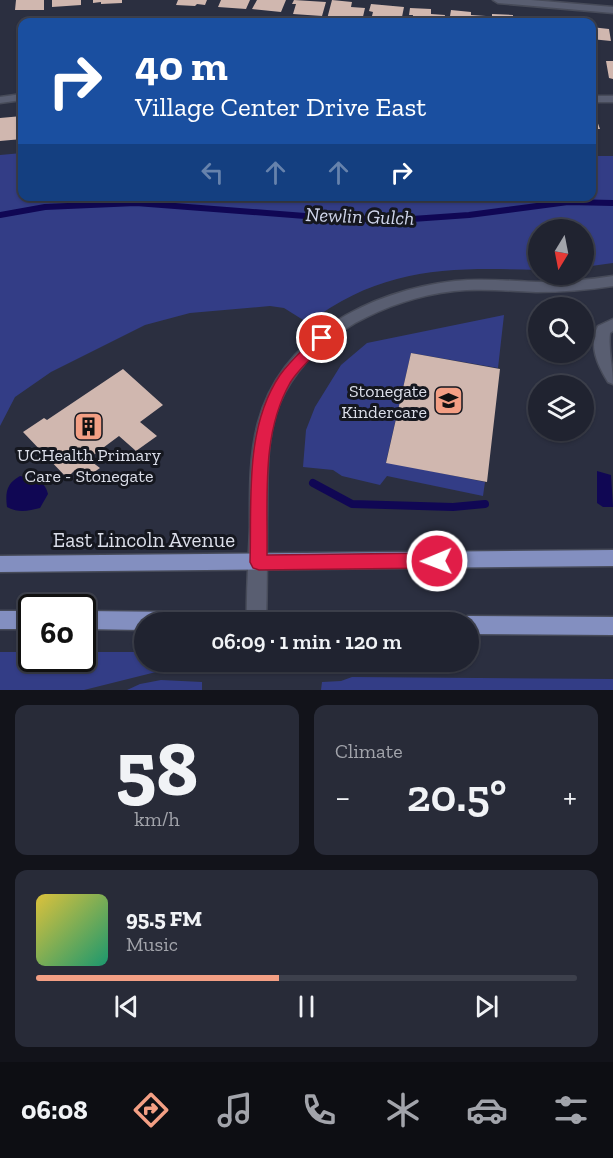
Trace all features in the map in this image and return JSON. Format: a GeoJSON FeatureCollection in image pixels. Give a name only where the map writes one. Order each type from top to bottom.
{"type":"FeatureCollection","features":[{"type":"Feature","properties":{"kind":"main road","name":"East Lincoln Avenue"},"geometry":{"type":"LineString","coordinates":[[0,564],[613,558]]}},
{"type":"Feature","properties":{"kind":"main road"},"geometry":{"type":"LineString","coordinates":[[0,620],[18,620]]}},
{"type":"Feature","properties":{"kind":"main road"},"geometry":{"type":"LineString","coordinates":[[96,620],[134,621]]}},
{"type":"Feature","properties":{"kind":"main road"},"geometry":{"type":"LineString","coordinates":[[479,625],[613,626]]}},
{"type":"Feature","properties":{"kind":"street"},"geometry":{"type":"LineString","coordinates":[[498,0],[613,10]]}},
{"type":"Feature","properties":{"kind":"street"},"geometry":{"type":"LineString","coordinates":[[0,100],[18,98]]}},
{"type":"Feature","properties":{"kind":"street"},"geometry":{"type":"LineString","coordinates":[[596,99],[613,99]]}},
{"type":"Feature","properties":{"kind":"street"},"geometry":{"type":"LineString","coordinates":[[256,612],[261,457],[267,419],[285,379],[322,338],[373,306],[420,292],[471,285],[565,286],[613,281]]}},
{"type":"Feature","properties":{"kind":"street"},"geometry":{"type":"LineString","coordinates":[[613,324],[603,330],[602,338],[604,363],[613,378]]}},
{"type":"Feature","properties":{"kind":"shaded area"},"geometry":{"type":"Polygon","coordinates":[[[18,153],[18,201],[596,201],[596,156],[613,156],[613,263],[594,266],[594,219],[528,219],[528,270],[475,269],[418,274],[363,291],[308,323],[284,308],[270,306],[190,313],[145,325],[51,372],[15,397],[0,426],[0,155],[18,153]]]}},
{"type":"Feature","properties":{"kind":"shaded area"},"geometry":{"type":"Polygon","coordinates":[[[504,315],[498,368],[411,353],[386,462],[485,482],[483,496],[387,476],[380,485],[342,476],[333,470],[303,467],[306,430],[315,407],[341,365],[367,343],[504,315]]]}},
{"type":"Feature","properties":{"kind":"shaded area"},"geometry":{"type":"Polygon","coordinates":[[[597,471],[611,475],[613,507],[603,507],[597,503],[597,471]]]}},
{"type":"Feature","properties":{"kind":"shaded area"},"geometry":{"type":"Polygon","coordinates":[[[20,476],[34,479],[46,489],[48,494],[40,508],[23,511],[7,507],[8,488],[20,476]]]}},
{"type":"Feature","properties":{"kind":"shaded area"},"geometry":{"type":"Polygon","coordinates":[[[0,652],[18,652],[18,672],[96,672],[96,652],[134,652],[134,672],[156,672],[84,690],[0,690],[0,652]]]}},
{"type":"Feature","properties":{"kind":"shaded area"},"geometry":{"type":"Polygon","coordinates":[[[352,677],[613,679],[613,690],[321,690],[322,682],[341,681],[352,677]]]}},
{"type":"Feature","properties":{"kind":"shaded area"},"geometry":{"type":"Polygon","coordinates":[[[161,680],[202,682],[202,690],[127,690],[140,684],[161,680]]]}},
{"type":"Feature","properties":{"kind":"building"},"geometry":{"type":"Polygon","coordinates":[[[16,0],[44,0],[44,10],[15,10],[16,0]]]}},
{"type":"Feature","properties":{"kind":"building"},"geometry":{"type":"Polygon","coordinates":[[[52,0],[81,0],[81,5],[52,7],[52,0]]]}},
{"type":"Feature","properties":{"kind":"building"},"geometry":{"type":"Polygon","coordinates":[[[93,0],[122,0],[122,3],[101,4],[101,2],[93,3],[93,0]]]}},
{"type":"Feature","properties":{"kind":"building"},"geometry":{"type":"Polygon","coordinates":[[[178,0],[207,0],[205,5],[195,6],[176,5],[178,0]]]}},
{"type":"Feature","properties":{"kind":"building"},"geometry":{"type":"Polygon","coordinates":[[[221,0],[250,0],[246,9],[218,7],[221,0]]]}},
{"type":"Feature","properties":{"kind":"building"},"geometry":{"type":"Polygon","coordinates":[[[257,0],[286,0],[281,12],[252,9],[257,0]]]}},
{"type":"Feature","properties":{"kind":"building"},"geometry":{"type":"Polygon","coordinates":[[[294,0],[326,2],[322,16],[293,14],[296,4],[292,4],[294,0]]]}},
{"type":"Feature","properties":{"kind":"building"},"geometry":{"type":"Polygon","coordinates":[[[332,0],[352,2],[351,7],[365,8],[363,18],[327,18],[332,0]]]}},
{"type":"Feature","properties":{"kind":"building"},"geometry":{"type":"Polygon","coordinates":[[[371,4],[404,7],[402,18],[372,18],[373,12],[369,11],[371,4]]]}},
{"type":"Feature","properties":{"kind":"building"},"geometry":{"type":"Polygon","coordinates":[[[410,8],[431,9],[431,14],[445,15],[445,18],[413,18],[413,15],[409,15],[410,8]]]}},
{"type":"Feature","properties":{"kind":"building"},"geometry":{"type":"Polygon","coordinates":[[[451,10],[486,16],[486,18],[450,18],[451,10]]]}},
{"type":"Feature","properties":{"kind":"building"},"geometry":{"type":"Polygon","coordinates":[[[492,14],[513,15],[513,18],[492,18],[492,14]]]}},
{"type":"Feature","properties":{"kind":"building"},"geometry":{"type":"Polygon","coordinates":[[[596,28],[609,29],[611,41],[596,40],[596,28]]]}},
{"type":"Feature","properties":{"kind":"building"},"geometry":{"type":"Polygon","coordinates":[[[606,61],[613,61],[613,79],[609,78],[606,61]]]}},
{"type":"Feature","properties":{"kind":"building"},"geometry":{"type":"Polygon","coordinates":[[[18,116],[18,139],[0,141],[0,118],[18,116]]]}},
{"type":"Feature","properties":{"kind":"building","name":"Stonegate Kindercare"},"geometry":{"type":"Polygon","coordinates":[[[411,353],[500,369],[487,482],[386,463],[411,353]]]}},
{"type":"Feature","properties":{"kind":"building","name":"UCHealth Primary Care - Stonegate"},"geometry":{"type":"Polygon","coordinates":[[[123,369],[163,405],[140,422],[157,436],[136,451],[119,436],[88,459],[100,468],[84,479],[75,470],[67,478],[23,432],[44,418],[47,420],[123,369]]]}},
{"type":"Feature","properties":{"kind":"waterway","name":"Newlin Gulch"},"geometry":{"type":"LineString","coordinates":[[0,215],[45,207],[136,203],[318,217],[398,220],[469,215],[568,202],[613,203]]}},
{"type":"Feature","properties":{"kind":"waterway"},"geometry":{"type":"LineString","coordinates":[[313,483],[352,504],[453,507],[485,504]]}},
{"type":"Feature","properties":{"kind":"place","name":"Stonegate Kindercare"},"geometry":{"type":"Point","coordinates":[448,401]}},
{"type":"Feature","properties":{"kind":"place","name":"UCHealth Primary Care - Stonegate"},"geometry":{"type":"Point","coordinates":[89,426]}},
{"type":"Feature","properties":{"kind":"route"},"geometry":{"type":"LineString","coordinates":[[322,338],[297,363],[285,379],[267,419],[261,457],[259,562],[437,561]]}}]}
